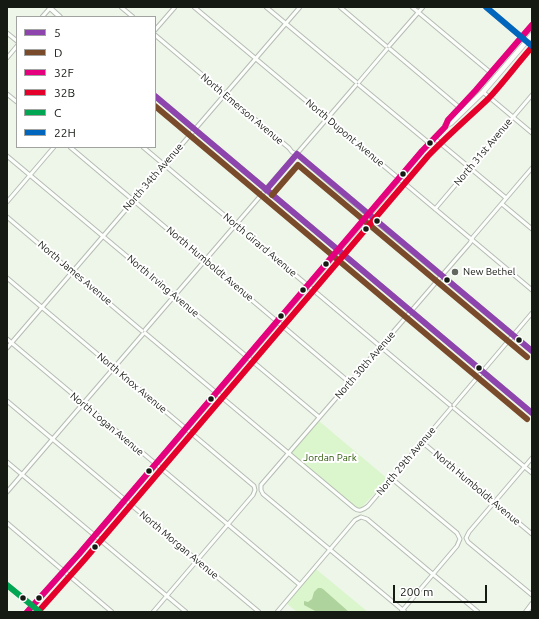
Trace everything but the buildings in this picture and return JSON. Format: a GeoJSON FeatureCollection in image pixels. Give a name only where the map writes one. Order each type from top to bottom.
{"type":"FeatureCollection","features":[{"type":"Feature","properties":{"kind":"main road"},"geometry":{"type":"LineString","coordinates":[[445,127],[448,120],[532,25]]}},
{"type":"Feature","properties":{"kind":"main road"},"geometry":{"type":"LineString","coordinates":[[27,612],[429,143],[483,92],[532,35]]}},
{"type":"Feature","properties":{"kind":"main road"},"geometry":{"type":"LineString","coordinates":[[7,584],[40,612]]}},
{"type":"Feature","properties":{"kind":"street"},"geometry":{"type":"LineString","coordinates":[[43,16],[50,7],[59,16]]}},
{"type":"Feature","properties":{"kind":"street"},"geometry":{"type":"LineString","coordinates":[[121,7],[132,16]]}},
{"type":"Feature","properties":{"kind":"street"},"geometry":{"type":"LineString","coordinates":[[156,29],[175,7]]}},
{"type":"Feature","properties":{"kind":"street","name":"North Dupont Avenue"},"geometry":{"type":"LineString","coordinates":[[194,7],[532,290]]}},
{"type":"Feature","properties":{"kind":"street"},"geometry":{"type":"LineString","coordinates":[[266,7],[429,143]]}},
{"type":"Feature","properties":{"kind":"street","name":"North 34th Avenue"},"geometry":{"type":"LineString","coordinates":[[7,348],[300,7]]}},
{"type":"Feature","properties":{"kind":"street"},"geometry":{"type":"LineString","coordinates":[[340,7],[460,108]]}},
{"type":"Feature","properties":{"kind":"street"},"geometry":{"type":"LineString","coordinates":[[412,7],[491,73]]}},
{"type":"Feature","properties":{"kind":"street"},"geometry":{"type":"LineString","coordinates":[[7,492],[423,7]]}},
{"type":"Feature","properties":{"kind":"street"},"geometry":{"type":"LineString","coordinates":[[486,7],[532,46]]}},
{"type":"Feature","properties":{"kind":"street"},"geometry":{"type":"LineString","coordinates":[[7,33],[16,40]]}},
{"type":"Feature","properties":{"kind":"street","name":"North Emerson Avenue"},"geometry":{"type":"LineString","coordinates":[[156,36],[292,152],[297,154],[532,351]]}},
{"type":"Feature","properties":{"kind":"street"},"geometry":{"type":"LineString","coordinates":[[7,58],[16,47]]}},
{"type":"Feature","properties":{"kind":"street"},"geometry":{"type":"LineString","coordinates":[[483,92],[532,133]]}},
{"type":"Feature","properties":{"kind":"street"},"geometry":{"type":"LineString","coordinates":[[7,94],[16,101]]}},
{"type":"Feature","properties":{"kind":"street","name":"North 31st Avenue"},"geometry":{"type":"LineString","coordinates":[[435,209],[532,95]]}},
{"type":"Feature","properties":{"kind":"street"},"geometry":{"type":"LineString","coordinates":[[156,97],[532,413]]}},
{"type":"Feature","properties":{"kind":"street"},"geometry":{"type":"LineString","coordinates":[[434,138],[506,198]]}},
{"type":"Feature","properties":{"kind":"street"},"geometry":{"type":"LineString","coordinates":[[7,202],[53,148]]}},
{"type":"Feature","properties":{"kind":"street","name":"North Humboldt Avenue"},"geometry":{"type":"LineString","coordinates":[[71,148],[349,382]]}},
{"type":"Feature","properties":{"kind":"street","name":"North Girard Avenue"},"geometry":{"type":"LineString","coordinates":[[144,148],[532,473]]}},
{"type":"Feature","properties":{"kind":"street","name":"North Irving Avenue"},"geometry":{"type":"LineString","coordinates":[[7,156],[319,418]]}},
{"type":"Feature","properties":{"kind":"street","name":"North 30th Avenue"},"geometry":{"type":"LineString","coordinates":[[330,549],[263,494],[261,489],[262,484],[442,276],[532,168]]}},
{"type":"Feature","properties":{"kind":"street"},"geometry":{"type":"LineString","coordinates":[[502,204],[532,229]]}},
{"type":"Feature","properties":{"kind":"street","name":"North James Avenue"},"geometry":{"type":"LineString","coordinates":[[7,216],[354,508],[360,510]]}},
{"type":"Feature","properties":{"kind":"street","name":"North Knox Avenue"},"geometry":{"type":"LineString","coordinates":[[7,278],[252,484],[255,489],[253,495],[227,524]]}},
{"type":"Feature","properties":{"kind":"street","name":"North 29th Avenue"},"geometry":{"type":"LineString","coordinates":[[360,510],[368,506],[532,313]]}},
{"type":"Feature","properties":{"kind":"street","name":"North Logan Avenue"},"geometry":{"type":"LineString","coordinates":[[7,339],[300,585]]}},
{"type":"Feature","properties":{"kind":"street","name":"North Morgan Avenue"},"geometry":{"type":"LineString","coordinates":[[7,401],[259,612]]}},
{"type":"Feature","properties":{"kind":"street","name":"North Humboldt Avenue"},"geometry":{"type":"LineString","coordinates":[[422,442],[532,534]]}},
{"type":"Feature","properties":{"kind":"street"},"geometry":{"type":"LineString","coordinates":[[532,458],[469,532],[466,538],[468,542],[532,595]]}},
{"type":"Feature","properties":{"kind":"street"},"geometry":{"type":"LineString","coordinates":[[7,462],[186,612]]}},
{"type":"Feature","properties":{"kind":"street"},"geometry":{"type":"LineString","coordinates":[[330,549],[403,611],[457,546],[460,539],[457,533],[391,478]]}},
{"type":"Feature","properties":{"kind":"street"},"geometry":{"type":"LineString","coordinates":[[277,612],[355,520],[361,517],[367,519],[478,612]]}},
{"type":"Feature","properties":{"kind":"street"},"geometry":{"type":"LineString","coordinates":[[7,523],[112,612]]}},
{"type":"Feature","properties":{"kind":"street"},"geometry":{"type":"LineString","coordinates":[[152,612],[227,524]]}},
{"type":"Feature","properties":{"kind":"street"},"geometry":{"type":"LineString","coordinates":[[526,612],[532,604]]}},
{"type":"Feature","properties":{"kind":"green space","name":"Jordan Park"},"geometry":{"type":"Polygon","coordinates":[[[319,421],[388,479],[361,508],[357,508],[292,455],[292,452],[319,421]]]}},
{"type":"Feature","properties":{"kind":"green space"},"geometry":{"type":"Polygon","coordinates":[[[316,569],[368,612],[297,612],[286,603],[316,569]]]}},
{"type":"Feature","properties":{"kind":"shaded area"},"geometry":{"type":"Polygon","coordinates":[[[318,588],[323,589],[349,612],[317,612],[304,605],[304,601],[308,602],[312,599],[314,592],[318,588]]]}},
{"type":"Feature","properties":{"kind":"transit line","name":"22H"},"geometry":{"type":"LineString","coordinates":[[486,7],[532,46]]}},
{"type":"Feature","properties":{"kind":"transit line","name":"32F"},"geometry":{"type":"LineString","coordinates":[[27,612],[79,554],[422,151],[445,127],[448,120],[532,25]]}},
{"type":"Feature","properties":{"kind":"transit line","name":"32B"},"geometry":{"type":"LineString","coordinates":[[38,612],[85,559],[428,156],[488,99],[532,47]]}},
{"type":"Feature","properties":{"kind":"transit line","name":"5"},"geometry":{"type":"LineString","coordinates":[[156,97],[532,413]]}},
{"type":"Feature","properties":{"kind":"transit line","name":"D"},"geometry":{"type":"LineString","coordinates":[[156,107],[527,419]]}},
{"type":"Feature","properties":{"kind":"transit line","name":"5"},"geometry":{"type":"LineString","coordinates":[[297,154],[532,351]]}},
{"type":"Feature","properties":{"kind":"transit line","name":"5"},"geometry":{"type":"LineString","coordinates":[[266,190],[297,154]]}},
{"type":"Feature","properties":{"kind":"transit line","name":"D"},"geometry":{"type":"LineString","coordinates":[[272,195],[298,165],[527,357]]}},
{"type":"Feature","properties":{"kind":"transit line","name":"C"},"geometry":{"type":"LineString","coordinates":[[7,585],[40,612]]}},
{"type":"Feature","properties":{"kind":"place","name":"New Bethel"},"geometry":{"type":"Point","coordinates":[455,272]}}]}
